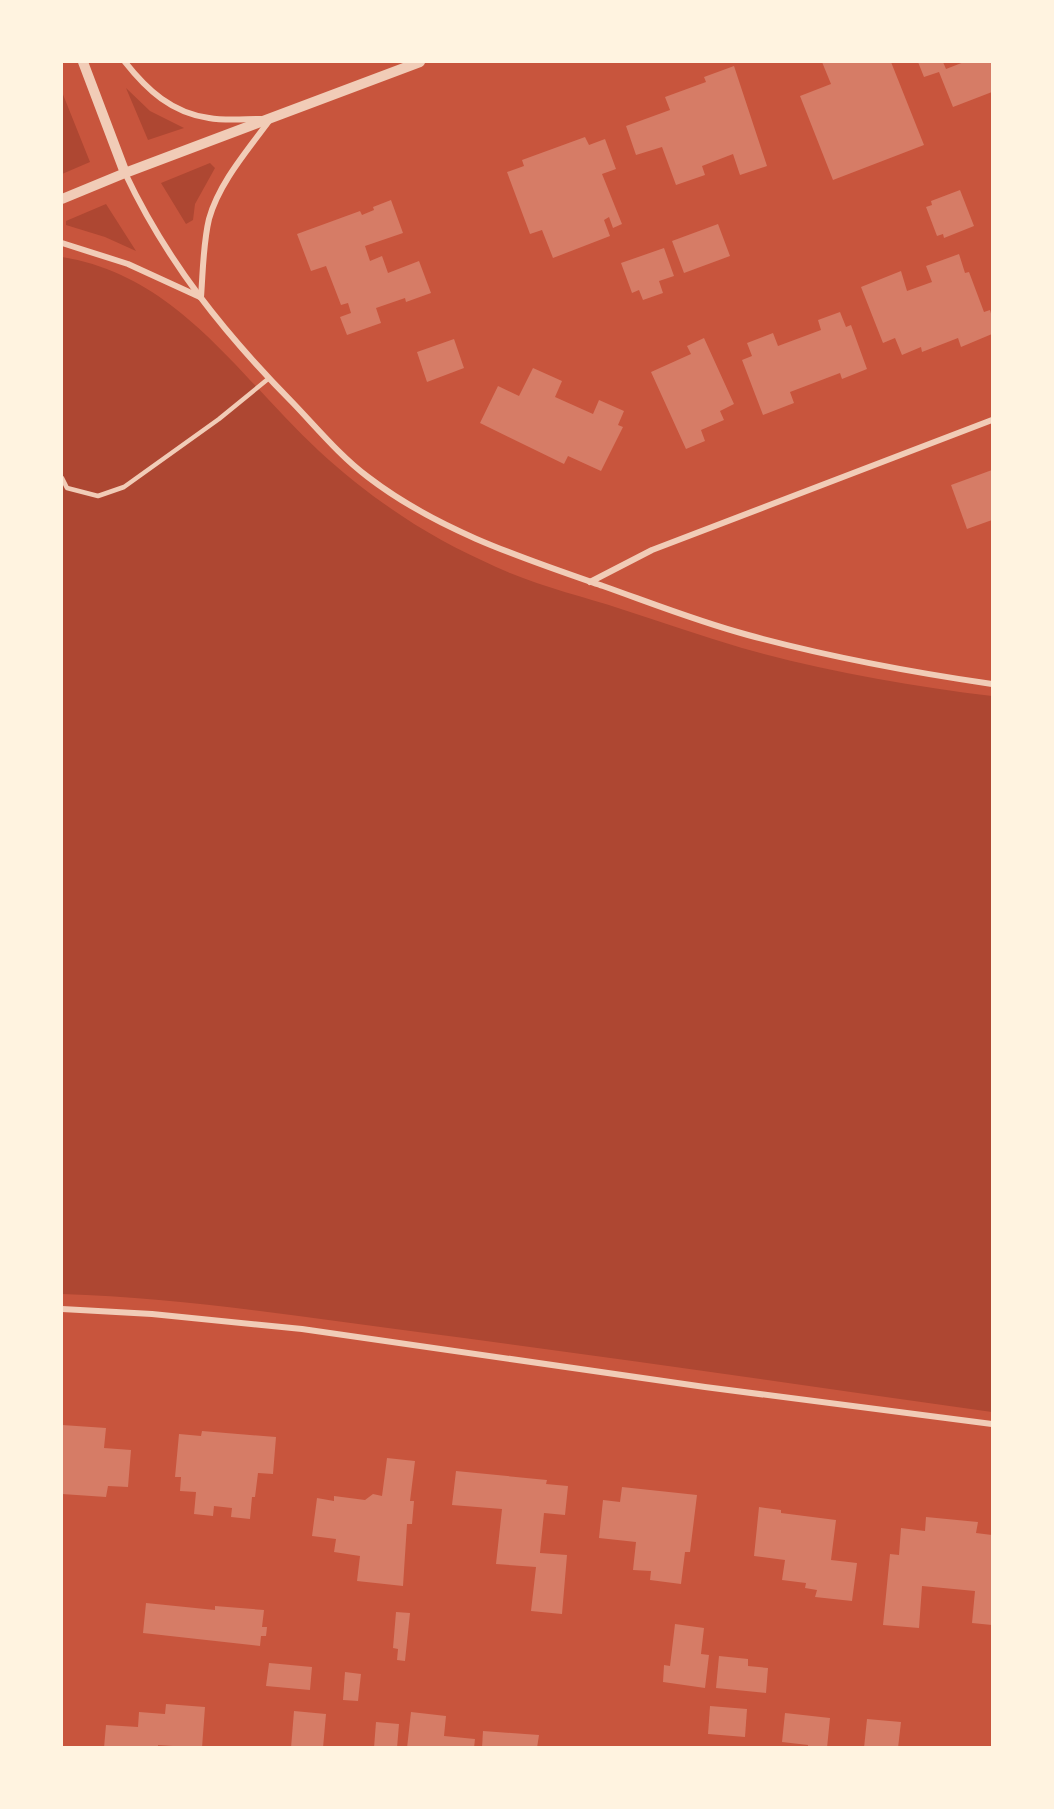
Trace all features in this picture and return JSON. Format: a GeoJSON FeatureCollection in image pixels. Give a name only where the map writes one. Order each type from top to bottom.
{"type":"FeatureCollection","features":[{"type":"Feature","properties":{"kind":"street"},"geometry":{"type":"LineString","coordinates":[[83,62],[125,173],[161,242],[201,297],[268,379],[368,477],[423,511],[523,559],[756,637],[848,660],[993,684]]}},
{"type":"Feature","properties":{"kind":"street"},"geometry":{"type":"LineString","coordinates":[[125,62],[154,94],[189,114],[210,119],[270,119]]}},
{"type":"Feature","properties":{"kind":"street"},"geometry":{"type":"LineString","coordinates":[[62,199],[420,62]]}},
{"type":"Feature","properties":{"kind":"street"},"geometry":{"type":"LineString","coordinates":[[201,297],[205,244],[214,205],[226,183],[270,119]]}},
{"type":"Feature","properties":{"kind":"street"},"geometry":{"type":"LineString","coordinates":[[62,243],[128,264],[201,297]]}},
{"type":"Feature","properties":{"kind":"street"},"geometry":{"type":"LineString","coordinates":[[590,582],[652,550],[993,420]]}},
{"type":"Feature","properties":{"kind":"street"},"geometry":{"type":"LineString","coordinates":[[62,1309],[204,1318],[302,1329],[705,1387],[993,1424]]}},
{"type":"Feature","properties":{"kind":"lane"},"geometry":{"type":"LineString","coordinates":[[62,478],[68,488],[98,496],[124,487],[219,419],[268,379]]}},
{"type":"Feature","properties":{"kind":"shaded area"},"geometry":{"type":"Polygon","coordinates":[[[126,88],[150,111],[184,128],[148,140],[126,88]]]}},
{"type":"Feature","properties":{"kind":"shaded area"},"geometry":{"type":"Polygon","coordinates":[[[62,92],[90,162],[62,174],[62,92]]]}},
{"type":"Feature","properties":{"kind":"shaded area"},"geometry":{"type":"Polygon","coordinates":[[[210,163],[215,168],[195,204],[193,220],[186,224],[161,183],[210,163]]]}},
{"type":"Feature","properties":{"kind":"shaded area"},"geometry":{"type":"Polygon","coordinates":[[[106,204],[136,251],[105,237],[66,225],[66,221],[106,204]]]}},
{"type":"Feature","properties":{"kind":"shaded area"},"geometry":{"type":"Polygon","coordinates":[[[62,257],[103,268],[140,285],[173,307],[204,333],[289,422],[349,477],[415,524],[482,561],[537,583],[773,656],[867,677],[992,696],[992,1412],[284,1314],[151,1299],[62,1294],[62,257]]]}},
{"type":"Feature","properties":{"kind":"building"},"geometry":{"type":"Polygon","coordinates":[[[822,62],[891,62],[924,145],[833,180],[800,96],[831,84],[822,62]]]}},
{"type":"Feature","properties":{"kind":"building"},"geometry":{"type":"Polygon","coordinates":[[[918,62],[943,62],[946,69],[964,62],[992,62],[992,92],[953,107],[939,72],[924,77],[918,62]]]}},
{"type":"Feature","properties":{"kind":"building"},"geometry":{"type":"Polygon","coordinates":[[[734,66],[767,166],[740,175],[733,154],[702,166],[705,175],[676,185],[662,147],[636,155],[626,126],[670,110],[665,97],[706,82],[704,77],[734,66]]]}},
{"type":"Feature","properties":{"kind":"building"},"geometry":{"type":"Polygon","coordinates":[[[585,137],[589,145],[605,139],[616,169],[602,174],[622,224],[613,228],[609,217],[604,220],[610,236],[553,258],[542,230],[530,234],[507,172],[524,166],[522,160],[585,137]]]}},
{"type":"Feature","properties":{"kind":"building"},"geometry":{"type":"Polygon","coordinates":[[[960,190],[974,226],[944,238],[943,234],[937,236],[926,207],[932,205],[931,201],[960,190]]]}},
{"type":"Feature","properties":{"kind":"building"},"geometry":{"type":"Polygon","coordinates":[[[391,200],[403,233],[365,246],[370,261],[382,256],[388,273],[419,261],[431,293],[406,302],[405,298],[376,308],[381,323],[347,335],[340,317],[351,313],[348,303],[341,305],[326,266],[311,271],[297,234],[360,211],[362,215],[374,210],[373,207],[391,200]]]}},
{"type":"Feature","properties":{"kind":"building"},"geometry":{"type":"Polygon","coordinates":[[[718,224],[730,256],[684,273],[672,241],[718,224]]]}},
{"type":"Feature","properties":{"kind":"building"},"geometry":{"type":"Polygon","coordinates":[[[664,248],[674,276],[659,281],[663,293],[643,300],[639,290],[632,293],[621,263],[664,248]]]}},
{"type":"Feature","properties":{"kind":"building"},"geometry":{"type":"Polygon","coordinates":[[[959,254],[965,273],[969,272],[984,312],[990,310],[992,334],[961,347],[958,338],[922,352],[921,347],[902,355],[895,338],[883,343],[861,287],[901,271],[907,291],[932,282],[926,266],[959,254]]]}},
{"type":"Feature","properties":{"kind":"building"},"geometry":{"type":"Polygon","coordinates":[[[840,312],[846,327],[851,325],[867,369],[842,379],[840,373],[790,392],[794,403],[763,415],[742,360],[752,356],[747,343],[773,333],[778,346],[821,330],[818,320],[840,312]]]}},
{"type":"Feature","properties":{"kind":"building"},"geometry":{"type":"Polygon","coordinates":[[[704,338],[734,404],[720,411],[724,420],[701,430],[705,441],[686,449],[651,372],[691,354],[687,346],[704,338]]]}},
{"type":"Feature","properties":{"kind":"building"},"geometry":{"type":"Polygon","coordinates":[[[454,339],[464,368],[427,382],[417,352],[454,339]]]}},
{"type":"Feature","properties":{"kind":"building"},"geometry":{"type":"Polygon","coordinates":[[[533,368],[562,381],[555,397],[593,414],[599,400],[624,411],[618,425],[623,427],[601,471],[568,456],[564,464],[480,423],[498,386],[519,396],[533,368]]]}},
{"type":"Feature","properties":{"kind":"building"},"geometry":{"type":"Polygon","coordinates":[[[992,470],[992,520],[967,529],[951,485],[992,470]]]}},
{"type":"Feature","properties":{"kind":"building"},"geometry":{"type":"Polygon","coordinates":[[[62,1425],[106,1428],[104,1448],[131,1450],[128,1487],[108,1486],[106,1497],[62,1494],[62,1425]]]}},
{"type":"Feature","properties":{"kind":"building"},"geometry":{"type":"Polygon","coordinates":[[[202,1431],[276,1437],[273,1474],[258,1473],[250,1519],[231,1517],[232,1508],[214,1506],[213,1516],[194,1514],[196,1492],[180,1491],[181,1477],[175,1477],[179,1434],[201,1436],[202,1431]]]}},
{"type":"Feature","properties":{"kind":"building"},"geometry":{"type":"Polygon","coordinates":[[[387,1458],[415,1461],[410,1501],[414,1501],[412,1524],[407,1524],[403,1586],[357,1581],[360,1556],[334,1552],[336,1539],[312,1536],[317,1498],[334,1501],[334,1496],[365,1500],[373,1494],[382,1496],[387,1458]]]}},
{"type":"Feature","properties":{"kind":"building"},"geometry":{"type":"Polygon","coordinates":[[[456,1471],[547,1480],[546,1484],[568,1486],[565,1515],[544,1513],[540,1553],[567,1555],[562,1614],[531,1611],[536,1567],[496,1564],[502,1509],[452,1505],[456,1471]]]}},
{"type":"Feature","properties":{"kind":"building"},"geometry":{"type":"Polygon","coordinates":[[[622,1487],[697,1495],[690,1552],[685,1552],[681,1584],[650,1580],[651,1571],[633,1570],[636,1542],[599,1538],[603,1500],[620,1502],[622,1487]]]}},
{"type":"Feature","properties":{"kind":"building"},"geometry":{"type":"Polygon","coordinates":[[[759,1507],[781,1510],[781,1513],[836,1520],[831,1560],[857,1563],[852,1601],[815,1597],[817,1590],[805,1588],[806,1583],[782,1580],[785,1560],[754,1556],[759,1507]]]}},
{"type":"Feature","properties":{"kind":"building"},"geometry":{"type":"Polygon","coordinates":[[[926,1517],[978,1522],[976,1533],[992,1535],[992,1625],[972,1623],[975,1591],[922,1586],[919,1628],[883,1625],[890,1554],[899,1555],[901,1528],[925,1531],[926,1517]]]}},
{"type":"Feature","properties":{"kind":"building"},"geometry":{"type":"Polygon","coordinates":[[[146,1603],[215,1610],[215,1606],[264,1610],[262,1627],[267,1627],[266,1636],[261,1636],[260,1646],[143,1633],[146,1603]]]}},
{"type":"Feature","properties":{"kind":"building"},"geometry":{"type":"Polygon","coordinates":[[[396,1612],[410,1613],[405,1661],[397,1660],[398,1649],[393,1648],[396,1612]]]}},
{"type":"Feature","properties":{"kind":"building"},"geometry":{"type":"Polygon","coordinates":[[[675,1624],[704,1628],[701,1654],[709,1655],[705,1688],[663,1682],[664,1665],[670,1666],[675,1624]]]}},
{"type":"Feature","properties":{"kind":"building"},"geometry":{"type":"Polygon","coordinates":[[[719,1656],[748,1659],[748,1666],[768,1668],[766,1693],[716,1688],[719,1656]]]}},
{"type":"Feature","properties":{"kind":"building"},"geometry":{"type":"Polygon","coordinates":[[[269,1663],[312,1667],[310,1690],[266,1686],[269,1663]]]}},
{"type":"Feature","properties":{"kind":"building"},"geometry":{"type":"Polygon","coordinates":[[[345,1672],[361,1674],[358,1701],[343,1700],[345,1672]]]}},
{"type":"Feature","properties":{"kind":"building"},"geometry":{"type":"Polygon","coordinates":[[[166,1704],[205,1707],[202,1748],[158,1745],[158,1748],[104,1748],[106,1725],[138,1727],[139,1712],[165,1714],[166,1704]]]}},
{"type":"Feature","properties":{"kind":"building"},"geometry":{"type":"Polygon","coordinates":[[[710,1706],[747,1709],[745,1737],[708,1734],[710,1706]]]}},
{"type":"Feature","properties":{"kind":"building"},"geometry":{"type":"Polygon","coordinates":[[[294,1711],[326,1714],[323,1748],[291,1748],[294,1711]]]}},
{"type":"Feature","properties":{"kind":"building"},"geometry":{"type":"Polygon","coordinates":[[[411,1712],[446,1716],[444,1736],[475,1739],[474,1748],[407,1748],[411,1712]]]}},
{"type":"Feature","properties":{"kind":"building"},"geometry":{"type":"Polygon","coordinates":[[[785,1713],[830,1718],[827,1748],[808,1748],[808,1745],[782,1742],[785,1713]]]}},
{"type":"Feature","properties":{"kind":"building"},"geometry":{"type":"Polygon","coordinates":[[[867,1719],[901,1722],[898,1748],[864,1748],[867,1719]]]}},
{"type":"Feature","properties":{"kind":"building"},"geometry":{"type":"Polygon","coordinates":[[[376,1722],[399,1724],[397,1748],[374,1748],[376,1722]]]}},
{"type":"Feature","properties":{"kind":"building"},"geometry":{"type":"Polygon","coordinates":[[[483,1731],[539,1735],[537,1748],[482,1748],[483,1731]]]}}]}
